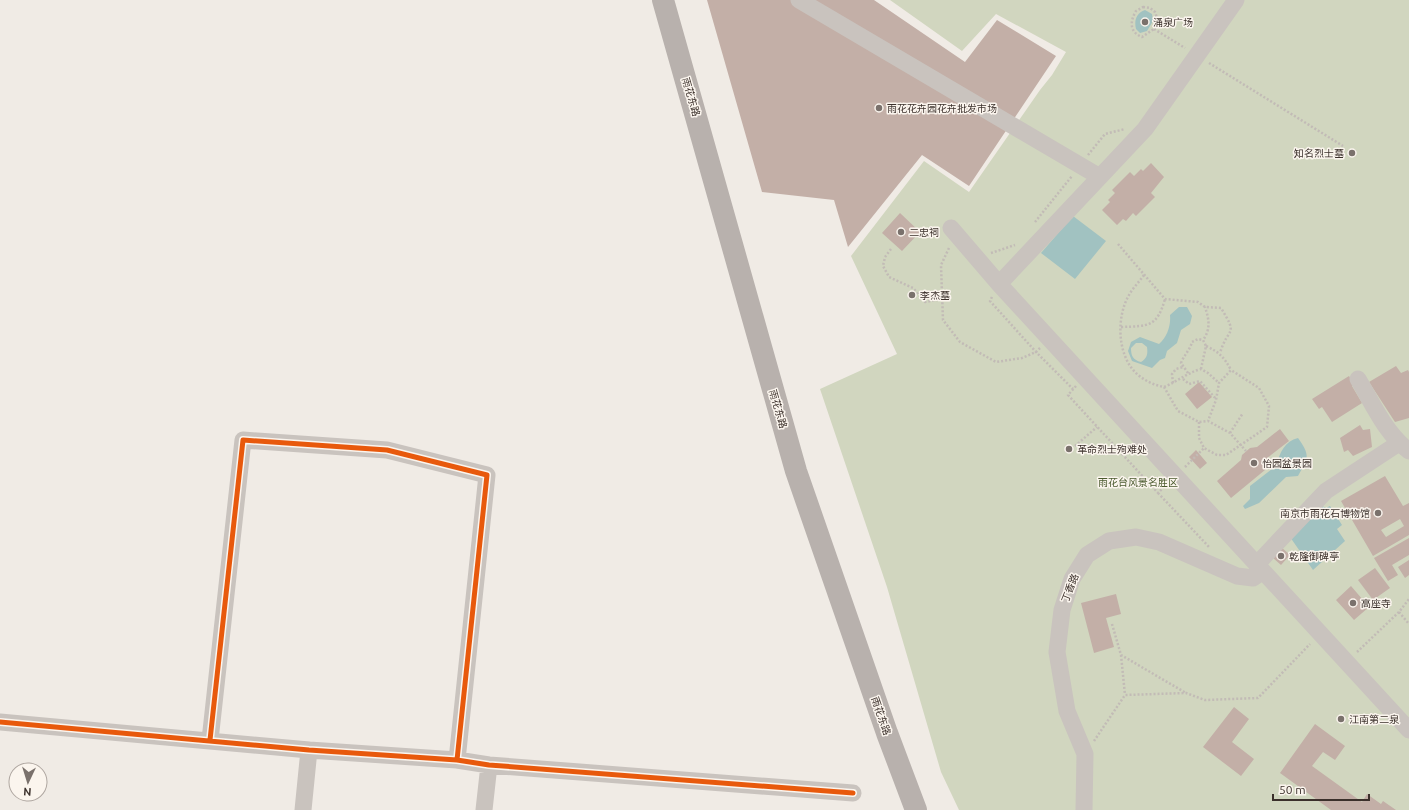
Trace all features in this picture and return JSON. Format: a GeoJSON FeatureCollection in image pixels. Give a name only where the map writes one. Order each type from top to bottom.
{"type":"FeatureCollection","features":[{"type":"Feature","properties":{"kind":"main road","name":"雨花东路"},"geometry":{"type":"LineString","coordinates":[[664,0],[796,471],[884,725],[916,810]]}},
{"type":"Feature","properties":{"kind":"street"},"geometry":{"type":"LineString","coordinates":[[799,0],[1100,177]]}},
{"type":"Feature","properties":{"kind":"street"},"geometry":{"type":"LineString","coordinates":[[999,284],[1145,129],[1236,0]]}},
{"type":"Feature","properties":{"kind":"street"},"geometry":{"type":"LineString","coordinates":[[955,232],[999,284],[1409,730]]}},
{"type":"Feature","properties":{"kind":"street"},"geometry":{"type":"LineString","coordinates":[[1260,568],[1326,491],[1404,447],[1386,426],[1358,378]]}},
{"type":"Feature","properties":{"kind":"street"},"geometry":{"type":"LineString","coordinates":[[210,740],[243,440],[387,450],[487,475],[457,760]]}},
{"type":"Feature","properties":{"kind":"street","name":"丁香路"},"geometry":{"type":"LineString","coordinates":[[1084,810],[1085,754],[1067,711],[1057,652],[1062,610],[1072,579],[1087,555],[1109,541],[1136,538],[1159,542],[1237,576],[1253,578],[1260,568]]}},
{"type":"Feature","properties":{"kind":"street"},"geometry":{"type":"LineString","coordinates":[[0,722],[309,750],[457,760],[489,765],[853,794]]}},
{"type":"Feature","properties":{"kind":"street"},"geometry":{"type":"LineString","coordinates":[[303,810],[309,750]]}},
{"type":"Feature","properties":{"kind":"street"},"geometry":{"type":"LineString","coordinates":[[484,810],[489,765]]}},
{"type":"Feature","properties":{"kind":"path"},"geometry":{"type":"LineString","coordinates":[[1143,7],[1150,8],[1155,12],[1157,18],[1154,29],[1142,37],[1136,34],[1133,30],[1132,23],[1136,11],[1143,7]]}},
{"type":"Feature","properties":{"kind":"path"},"geometry":{"type":"LineString","coordinates":[[1154,29],[1343,146]]}},
{"type":"Feature","properties":{"kind":"path"},"geometry":{"type":"LineString","coordinates":[[1032,227],[1105,134],[1128,129]]}},
{"type":"Feature","properties":{"kind":"path"},"geometry":{"type":"LineString","coordinates":[[955,232],[941,265],[942,299],[943,320],[960,342],[996,362],[1022,358],[1036,352],[1048,337]]}},
{"type":"Feature","properties":{"kind":"path"},"geometry":{"type":"LineString","coordinates":[[1118,244],[1165,299],[1198,302],[1205,307],[1221,308],[1231,324],[1232,331],[1222,345],[1220,353]]}},
{"type":"Feature","properties":{"kind":"path"},"geometry":{"type":"LineString","coordinates":[[980,262],[984,256],[1017,245],[1027,254]]}},
{"type":"Feature","properties":{"kind":"path"},"geometry":{"type":"LineString","coordinates":[[891,249],[885,257],[883,266],[889,277],[913,288],[924,302],[942,299]]}},
{"type":"Feature","properties":{"kind":"path"},"geometry":{"type":"LineString","coordinates":[[1144,275],[1129,295],[1121,316],[1122,346],[1127,361],[1136,374],[1151,384],[1164,387],[1183,379],[1188,373],[1202,370],[1208,373],[1219,383]]}},
{"type":"Feature","properties":{"kind":"path"},"geometry":{"type":"LineString","coordinates":[[999,284],[990,301],[1036,352],[1073,389]]}},
{"type":"Feature","properties":{"kind":"path"},"geometry":{"type":"LineString","coordinates":[[1121,327],[1141,326],[1155,322],[1161,312],[1165,299]]}},
{"type":"Feature","properties":{"kind":"path"},"geometry":{"type":"LineString","coordinates":[[1202,370],[1206,346],[1204,340],[1209,327],[1209,319],[1205,307]]}},
{"type":"Feature","properties":{"kind":"path"},"geometry":{"type":"LineString","coordinates":[[1188,373],[1181,363],[1185,354],[1191,348],[1192,342],[1198,339],[1204,340]]}},
{"type":"Feature","properties":{"kind":"path"},"geometry":{"type":"LineString","coordinates":[[1199,422],[1199,438],[1204,448],[1217,455],[1226,455],[1267,427],[1269,406],[1259,388],[1231,370],[1225,358],[1220,353],[1206,346]]}},
{"type":"Feature","properties":{"kind":"path"},"geometry":{"type":"LineString","coordinates":[[1173,384],[1172,374],[1176,369],[1183,367]]}},
{"type":"Feature","properties":{"kind":"path"},"geometry":{"type":"LineString","coordinates":[[1208,421],[1216,400],[1219,383],[1231,370]]}},
{"type":"Feature","properties":{"kind":"path"},"geometry":{"type":"LineString","coordinates":[[1085,377],[1068,395],[1211,549]]}},
{"type":"Feature","properties":{"kind":"path"},"geometry":{"type":"LineString","coordinates":[[1183,379],[1189,384],[1200,381],[1216,400]]}},
{"type":"Feature","properties":{"kind":"path"},"geometry":{"type":"LineString","coordinates":[[1164,387],[1172,397],[1178,411],[1199,422],[1208,421],[1230,433],[1246,451]]}},
{"type":"Feature","properties":{"kind":"path"},"geometry":{"type":"LineString","coordinates":[[1230,433],[1242,413]]}},
{"type":"Feature","properties":{"kind":"path"},"geometry":{"type":"LineString","coordinates":[[1075,446],[1097,427]]}},
{"type":"Feature","properties":{"kind":"path"},"geometry":{"type":"LineString","coordinates":[[1158,493],[1204,448]]}},
{"type":"Feature","properties":{"kind":"path"},"geometry":{"type":"LineString","coordinates":[[1346,662],[1399,612],[1409,599]]}},
{"type":"Feature","properties":{"kind":"path"},"geometry":{"type":"LineString","coordinates":[[1399,612],[1409,624]]}},
{"type":"Feature","properties":{"kind":"path"},"geometry":{"type":"LineString","coordinates":[[1085,754],[1125,695],[1121,655],[1112,624]]}},
{"type":"Feature","properties":{"kind":"path"},"geometry":{"type":"LineString","coordinates":[[1121,655],[1186,693],[1205,700],[1258,698],[1320,633]]}},
{"type":"Feature","properties":{"kind":"path"},"geometry":{"type":"LineString","coordinates":[[1125,695],[1186,693]]}},
{"type":"Feature","properties":{"kind":"green space","name":"雨花台风景名胜区"},"geometry":{"type":"Polygon","coordinates":[[[890,0],[1409,0],[1409,810],[959,810],[941,772],[887,587],[820,389],[897,354],[851,256],[924,161],[969,192],[1052,75],[1066,52],[996,14],[962,51],[890,0]]]}},
{"type":"Feature","properties":{"kind":"water"},"geometry":{"type":"Polygon","coordinates":[[[1145,10],[1152,14],[1153,21],[1147,31],[1140,33],[1136,29],[1135,23],[1138,15],[1145,10]]]}},
{"type":"Feature","properties":{"kind":"water"},"geometry":{"type":"Polygon","coordinates":[[[1073,216],[1106,241],[1075,279],[1041,253],[1073,216]]]}},
{"type":"Feature","properties":{"kind":"water"},"geometry":{"type":"Polygon","coordinates":[[[1179,307],[1187,307],[1192,316],[1190,324],[1181,330],[1177,343],[1167,351],[1165,358],[1160,360],[1152,368],[1132,361],[1128,351],[1131,342],[1140,337],[1159,344],[1168,331],[1170,315],[1179,307]],[[1136,343],[1131,348],[1133,357],[1141,362],[1147,356],[1147,347],[1142,343],[1136,343]]]}},
{"type":"Feature","properties":{"kind":"water"},"geometry":{"type":"Polygon","coordinates":[[[1298,438],[1305,449],[1307,457],[1298,476],[1286,477],[1259,503],[1245,509],[1243,506],[1250,499],[1250,486],[1277,465],[1283,448],[1298,438]]]}},
{"type":"Feature","properties":{"kind":"water"},"geometry":{"type":"Polygon","coordinates":[[[1322,506],[1326,508],[1330,506],[1342,525],[1337,529],[1345,541],[1313,570],[1290,537],[1322,506]]]}},
{"type":"Feature","properties":{"kind":"building","name":"雨花花卉园花卉批发市场"},"geometry":{"type":"Polygon","coordinates":[[[707,0],[874,0],[965,62],[997,20],[1056,56],[969,186],[922,155],[848,247],[834,200],[762,192],[707,0]]]}},
{"type":"Feature","properties":{"kind":"building"},"geometry":{"type":"Polygon","coordinates":[[[1151,163],[1164,177],[1151,193],[1155,197],[1136,216],[1133,213],[1126,221],[1123,219],[1117,225],[1102,210],[1110,202],[1108,200],[1115,193],[1112,190],[1130,172],[1134,176],[1141,169],[1143,171],[1151,163]]]}},
{"type":"Feature","properties":{"kind":"building","name":"二忠祠"},"geometry":{"type":"Polygon","coordinates":[[[900,213],[920,232],[902,251],[882,233],[900,213]]]}},
{"type":"Feature","properties":{"kind":"building"},"geometry":{"type":"Polygon","coordinates":[[[1396,366],[1401,373],[1408,370],[1409,372],[1409,418],[1395,422],[1369,382],[1396,366]]]}},
{"type":"Feature","properties":{"kind":"building"},"geometry":{"type":"Polygon","coordinates":[[[1349,376],[1354,385],[1352,386],[1362,403],[1332,422],[1322,407],[1319,409],[1312,399],[1349,376]]]}},
{"type":"Feature","properties":{"kind":"building"},"geometry":{"type":"Polygon","coordinates":[[[1199,382],[1212,397],[1197,409],[1185,394],[1199,382]]]}},
{"type":"Feature","properties":{"kind":"building"},"geometry":{"type":"Polygon","coordinates":[[[1360,425],[1363,430],[1370,429],[1372,447],[1353,456],[1348,450],[1344,452],[1340,438],[1360,425]]]}},
{"type":"Feature","properties":{"kind":"building","name":"怡园盆景园"},"geometry":{"type":"Polygon","coordinates":[[[1280,429],[1289,441],[1266,459],[1271,465],[1231,498],[1217,481],[1241,460],[1242,455],[1250,448],[1257,447],[1280,429]]]}},
{"type":"Feature","properties":{"kind":"building"},"geometry":{"type":"Polygon","coordinates":[[[1196,450],[1207,463],[1200,469],[1189,457],[1196,450]]]}},
{"type":"Feature","properties":{"kind":"building","name":"南京市雨花石博物馆"},"geometry":{"type":"Polygon","coordinates":[[[1385,476],[1403,506],[1409,503],[1409,535],[1373,556],[1341,501],[1385,476]],[[1400,519],[1381,530],[1386,537],[1404,526],[1400,519]]]}},
{"type":"Feature","properties":{"kind":"building"},"geometry":{"type":"Polygon","coordinates":[[[1409,538],[1409,555],[1392,565],[1398,575],[1388,581],[1374,558],[1409,538]]]}},
{"type":"Feature","properties":{"kind":"building","name":"乾隆御碑亭"},"geometry":{"type":"Polygon","coordinates":[[[1281,547],[1290,555],[1281,565],[1272,557],[1281,547]]]}},
{"type":"Feature","properties":{"kind":"building"},"geometry":{"type":"Polygon","coordinates":[[[1409,560],[1409,575],[1405,578],[1398,567],[1409,560]]]}},
{"type":"Feature","properties":{"kind":"building","name":"高座寺"},"geometry":{"type":"Polygon","coordinates":[[[1375,568],[1390,588],[1373,600],[1358,580],[1375,568]]]}},
{"type":"Feature","properties":{"kind":"building","name":"高座寺"},"geometry":{"type":"Polygon","coordinates":[[[1351,586],[1369,607],[1354,620],[1336,600],[1351,586]]]}},
{"type":"Feature","properties":{"kind":"building"},"geometry":{"type":"Polygon","coordinates":[[[1116,594],[1121,614],[1106,618],[1114,647],[1094,653],[1081,603],[1116,594]]]}},
{"type":"Feature","properties":{"kind":"building"},"geometry":{"type":"Polygon","coordinates":[[[1234,707],[1249,719],[1232,742],[1254,759],[1241,776],[1203,747],[1234,707]]]}},
{"type":"Feature","properties":{"kind":"building"},"geometry":{"type":"Polygon","coordinates":[[[1315,724],[1345,746],[1335,760],[1323,752],[1312,766],[1362,802],[1367,794],[1381,804],[1383,801],[1396,810],[1331,810],[1280,773],[1315,724]]]}},
{"type":"Feature","properties":{"kind":"cycle path"},"geometry":{"type":"LineString","coordinates":[[210,740],[243,440],[387,450],[487,475],[457,760]]}},
{"type":"Feature","properties":{"kind":"cycle path"},"geometry":{"type":"LineString","coordinates":[[0,722],[309,750],[457,760],[489,765],[853,793]]}},
{"type":"Feature","properties":{"kind":"place","name":"涌泉广场"},"geometry":{"type":"Point","coordinates":[1145,22]}},
{"type":"Feature","properties":{"kind":"place","name":"雨花花卉园花卉批发市场"},"geometry":{"type":"Point","coordinates":[879,108]}},
{"type":"Feature","properties":{"kind":"place","name":"知名烈士墓"},"geometry":{"type":"Point","coordinates":[1352,153]}},
{"type":"Feature","properties":{"kind":"place","name":"二忠祠"},"geometry":{"type":"Point","coordinates":[901,232]}},
{"type":"Feature","properties":{"kind":"place","name":"李杰墓"},"geometry":{"type":"Point","coordinates":[912,295]}},
{"type":"Feature","properties":{"kind":"place","name":"革命烈士殉难处"},"geometry":{"type":"Point","coordinates":[1069,449]}},
{"type":"Feature","properties":{"kind":"place","name":"怡园盆景园"},"geometry":{"type":"Point","coordinates":[1254,463]}},
{"type":"Feature","properties":{"kind":"place","name":"南京市雨花石博物馆"},"geometry":{"type":"Point","coordinates":[1378,513]}},
{"type":"Feature","properties":{"kind":"place","name":"乾隆御碑亭"},"geometry":{"type":"Point","coordinates":[1281,556]}},
{"type":"Feature","properties":{"kind":"place","name":"高座寺"},"geometry":{"type":"Point","coordinates":[1353,603]}},
{"type":"Feature","properties":{"kind":"place","name":"江南第二泉"},"geometry":{"type":"Point","coordinates":[1341,719]}}]}
